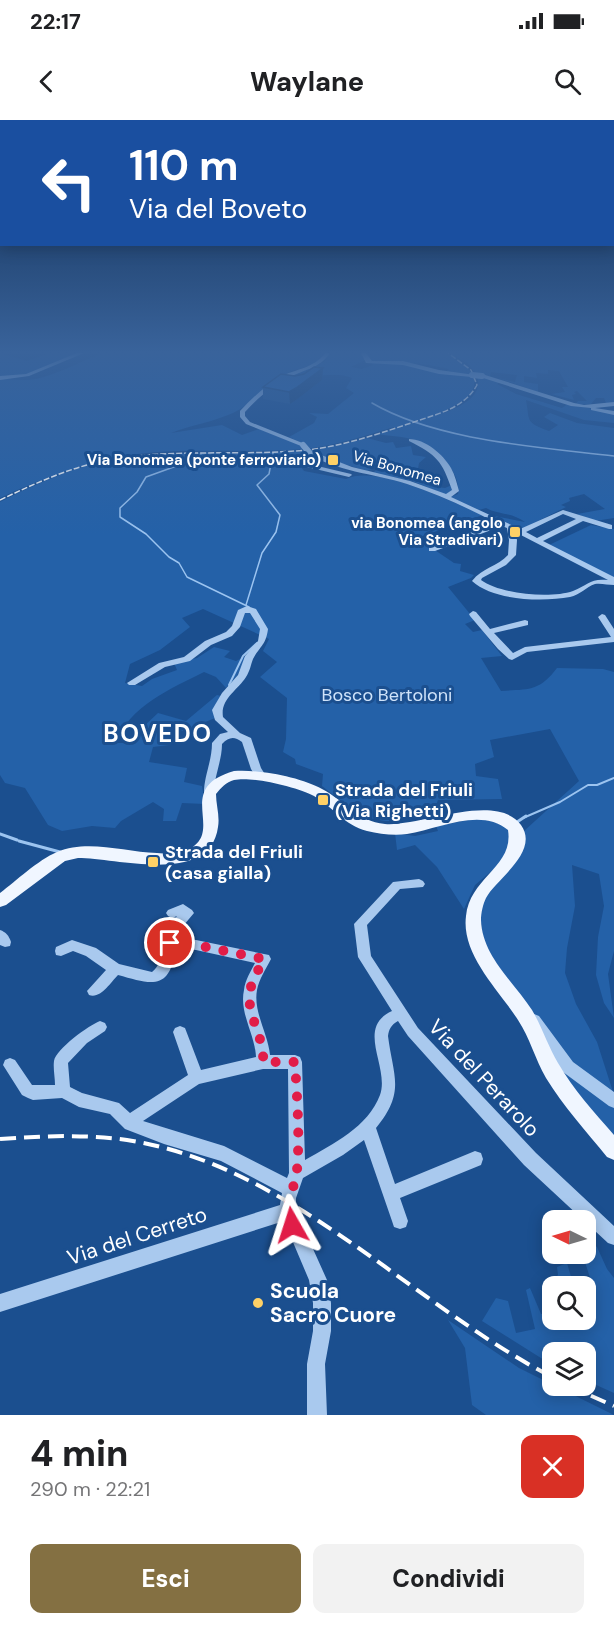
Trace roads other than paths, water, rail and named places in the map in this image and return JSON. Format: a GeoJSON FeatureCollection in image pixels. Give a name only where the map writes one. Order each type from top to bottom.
{"type":"FeatureCollection","features":[{"type":"Feature","properties":{"kind":"main road"},"geometry":{"type":"LineString","coordinates":[[0,901],[60,856],[72,851],[102,852],[167,861],[182,860],[190,856],[204,844],[210,830],[209,792],[218,782],[246,773],[310,789],[327,799],[350,818],[366,825],[403,829],[484,814],[503,818],[512,824],[516,831],[516,851],[481,893],[475,904],[474,920],[478,940],[488,964],[524,1013],[555,1076],[614,1150]]}},
{"type":"Feature","properties":{"kind":"street","name":"Via Bonomea"},"geometry":{"type":"LineString","coordinates":[[242,413],[242,417],[248,423],[303,445],[309,452],[345,467],[408,482],[446,497],[614,581]]}},
{"type":"Feature","properties":{"kind":"street"},"geometry":{"type":"LineString","coordinates":[[411,440],[433,452],[446,465],[456,491],[446,497]]}},
{"type":"Feature","properties":{"kind":"street"},"geometry":{"type":"LineString","coordinates":[[309,466],[353,476],[370,474]]}},
{"type":"Feature","properties":{"kind":"street"},"geometry":{"type":"LineString","coordinates":[[520,532],[563,512],[609,527]]}},
{"type":"Feature","properties":{"kind":"street"},"geometry":{"type":"LineString","coordinates":[[536,541],[547,532],[583,518]]}},
{"type":"Feature","properties":{"kind":"street"},"geometry":{"type":"LineString","coordinates":[[562,520],[572,524]]}},
{"type":"Feature","properties":{"kind":"street"},"geometry":{"type":"LineString","coordinates":[[432,549],[502,523]]}},
{"type":"Feature","properties":{"kind":"street"},"geometry":{"type":"LineString","coordinates":[[510,527],[514,543],[511,558],[500,566],[482,573],[476,581],[490,590],[549,599],[585,589],[596,582],[614,581]]}},
{"type":"Feature","properties":{"kind":"street"},"geometry":{"type":"LineString","coordinates":[[132,683],[162,664],[187,659],[208,643],[229,634],[236,627],[241,612],[247,609],[253,611],[264,629],[262,641],[250,656],[242,676],[225,695],[217,710],[218,718],[236,734],[247,740],[256,769],[261,776]]}},
{"type":"Feature","properties":{"kind":"street"},"geometry":{"type":"LineString","coordinates":[[473,614],[486,626],[492,639],[512,657],[525,650],[614,637],[602,617]]}},
{"type":"Feature","properties":{"kind":"street"},"geometry":{"type":"LineString","coordinates":[[488,632],[525,623]]}},
{"type":"Feature","properties":{"kind":"street"},"geometry":{"type":"LineString","coordinates":[[209,792],[217,757],[217,742],[224,736],[236,734]]}},
{"type":"Feature","properties":{"kind":"street","name":"Via del Perarolo"},"geometry":{"type":"LineString","coordinates":[[419,884],[397,885],[360,924],[365,957],[400,1014],[426,1048],[530,1159],[614,1237]]}},
{"type":"Feature","properties":{"kind":"street"},"geometry":{"type":"LineString","coordinates":[[61,951],[72,945],[84,948],[116,969],[154,978],[165,966],[172,930],[188,912],[183,909],[172,913]]}},
{"type":"Feature","properties":{"kind":"street"},"geometry":{"type":"LineString","coordinates":[[170,943],[196,945],[264,959],[252,986],[250,998],[262,1042],[263,1062]]}},
{"type":"Feature","properties":{"kind":"street"},"geometry":{"type":"LineString","coordinates":[[94,991],[116,969]]}},
{"type":"Feature","properties":{"kind":"street"},"geometry":{"type":"LineString","coordinates":[[524,1013],[542,1030],[568,1067],[614,1101]]}},
{"type":"Feature","properties":{"kind":"street"},"geometry":{"type":"LineString","coordinates":[[294,1181],[352,1142],[368,1128],[388,1091],[389,1080],[382,1050],[381,1032],[388,1019],[400,1014]]}},
{"type":"Feature","properties":{"kind":"street"},"geometry":{"type":"LineString","coordinates":[[63,1091],[61,1061],[82,1039],[100,1027]]}},
{"type":"Feature","properties":{"kind":"street"},"geometry":{"type":"LineString","coordinates":[[180,1032],[196,1078]]}},
{"type":"Feature","properties":{"kind":"street"},"geometry":{"type":"LineString","coordinates":[[130,1124],[140,1114],[196,1078],[263,1062],[295,1062],[294,1181],[288,1211],[318,1280],[322,1303],[322,1331],[316,1364],[317,1415]]}},
{"type":"Feature","properties":{"kind":"street"},"geometry":{"type":"LineString","coordinates":[[10,1065],[27,1090],[33,1093],[63,1091],[79,1100],[114,1108],[121,1117],[140,1129],[187,1141],[294,1181]]}},
{"type":"Feature","properties":{"kind":"street"},"geometry":{"type":"LineString","coordinates":[[368,1128],[400,1221]]}},
{"type":"Feature","properties":{"kind":"street"},"geometry":{"type":"LineString","coordinates":[[391,1194],[475,1159]]}},
{"type":"Feature","properties":{"kind":"street","name":"Via del Cerreto"},"geometry":{"type":"LineString","coordinates":[[0,1303],[288,1211]]}},
{"type":"Feature","properties":{"kind":"waterway"},"geometry":{"type":"LineString","coordinates":[[393,413],[458,434],[522,445],[614,456]]}},
{"type":"Feature","properties":{"kind":"waterway"},"geometry":{"type":"LineString","coordinates":[[246,605],[262,553],[276,532],[280,515],[257,485],[269,474],[273,453]]}},
{"type":"Feature","properties":{"kind":"waterway"},"geometry":{"type":"LineString","coordinates":[[201,454],[193,460],[146,477],[137,492],[120,508],[120,517],[146,534],[169,557],[179,563],[187,577],[249,607]]}},
{"type":"Feature","properties":{"kind":"waterway"},"geometry":{"type":"LineString","coordinates":[[229,685],[243,656],[257,643]]}},
{"type":"Feature","properties":{"kind":"waterway"},"geometry":{"type":"LineString","coordinates":[[523,818],[560,802],[588,785],[597,785],[614,778]]}},
{"type":"Feature","properties":{"kind":"waterway"},"geometry":{"type":"LineString","coordinates":[[517,822],[523,818]]}},
{"type":"Feature","properties":{"kind":"waterway"},"geometry":{"type":"LineString","coordinates":[[0,834],[17,840]]}},
{"type":"Feature","properties":{"kind":"waterway"},"geometry":{"type":"LineString","coordinates":[[19,841],[60,852]]}},
{"type":"Feature","properties":{"kind":"railway"},"geometry":{"type":"LineString","coordinates":[[0,500],[58,474],[104,461],[143,455],[307,450],[349,442],[438,413]]}},
{"type":"Feature","properties":{"kind":"railway"},"geometry":{"type":"LineString","coordinates":[[0,1139],[64,1136],[127,1140],[186,1154],[242,1177],[296,1207],[348,1240],[449,1313],[542,1371]]}},
{"type":"Feature","properties":{"kind":"railway"},"geometry":{"type":"LineString","coordinates":[[592,1396],[614,1406]]}},
{"type":"Feature","properties":{"kind":"place","name":"Via Bonomea (ponte ferroviario)"},"geometry":{"type":"Point","coordinates":[333,460]}},
{"type":"Feature","properties":{"kind":"place","name":"via Bonomea (angolo Via Stradivari)"},"geometry":{"type":"Point","coordinates":[515,532]}},
{"type":"Feature","properties":{"kind":"place","name":"Strada del Friuli (Via Righetti)"},"geometry":{"type":"Point","coordinates":[323,800]}},
{"type":"Feature","properties":{"kind":"place","name":"Strada del Friuli (casa gialla)"},"geometry":{"type":"Point","coordinates":[153,862]}},
{"type":"Feature","properties":{"kind":"place","name":"Scuola Sacro Cuore"},"geometry":{"type":"Point","coordinates":[258,1303]}},
{"type":"Feature","properties":{"kind":"district","name":"BOVEDO"},"geometry":{"type":"Point","coordinates":[158,734]}},
{"type":"Feature","properties":{"kind":"park label","name":"Bosco Bertoloni"},"geometry":{"type":"Point","coordinates":[387,695]}}]}
